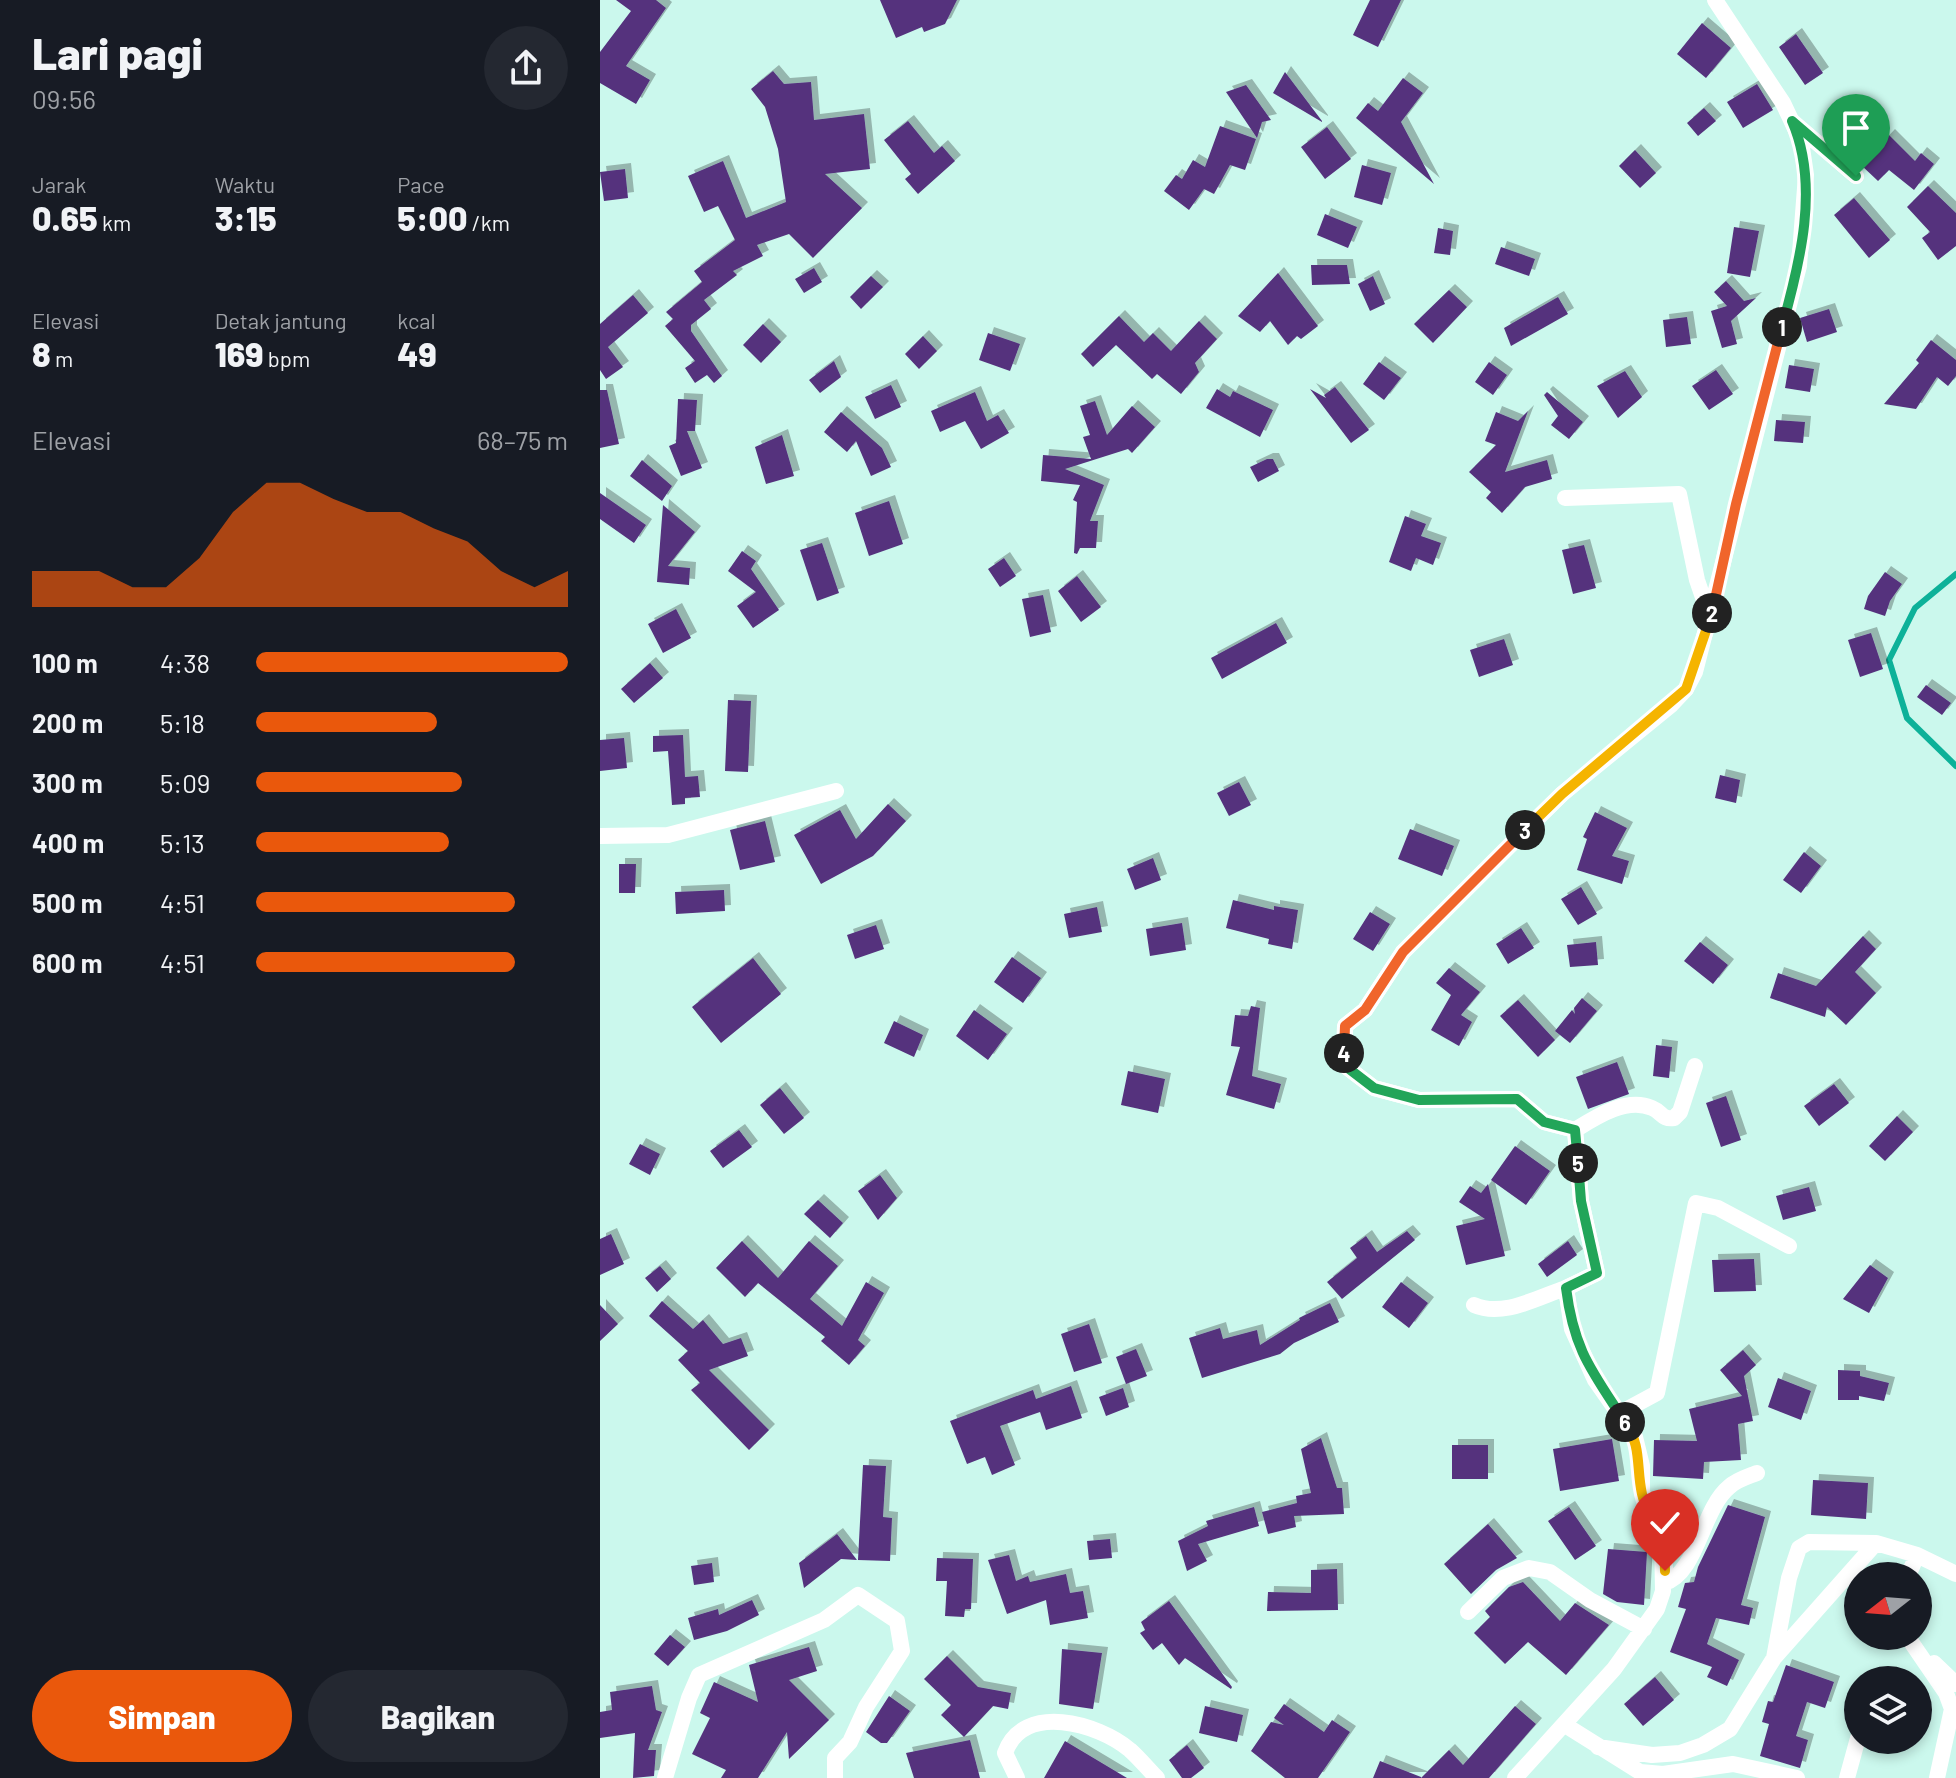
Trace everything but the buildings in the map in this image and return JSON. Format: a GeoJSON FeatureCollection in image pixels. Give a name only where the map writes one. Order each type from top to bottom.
{"type":"FeatureCollection","features":[{"type":"Feature","properties":{"kind":"street"},"geometry":{"type":"LineString","coordinates":[[1695,1066],[1680,1112],[1674,1118],[1662,1117],[1648,1107],[1629,1106],[1608,1111],[1575,1130],[1544,1122],[1517,1099],[1419,1100],[1374,1088],[1344,1065],[1345,1026],[1365,1010],[1403,952],[1551,804],[1686,689],[1711,620],[1752,439],[1799,266],[1806,175],[1801,141],[1783,103],[1715,0]]}},
{"type":"Feature","properties":{"kind":"street"},"geometry":{"type":"LineString","coordinates":[[1792,121],[1856,176]]}},
{"type":"Feature","properties":{"kind":"street"},"geometry":{"type":"LineString","coordinates":[[1565,498],[1679,494],[1697,580],[1711,620]]}},
{"type":"Feature","properties":{"kind":"street"},"geometry":{"type":"LineString","coordinates":[[600,836],[668,835],[836,791]]}},
{"type":"Feature","properties":{"kind":"street"},"geometry":{"type":"LineString","coordinates":[[1474,1305],[1487,1311],[1501,1310],[1566,1288],[1597,1273],[1581,1201],[1575,1130]]}},
{"type":"Feature","properties":{"kind":"street"},"geometry":{"type":"LineString","coordinates":[[1620,1413],[1657,1393],[1696,1203],[1718,1208],[1789,1246]]}},
{"type":"Feature","properties":{"kind":"street"},"geometry":{"type":"LineString","coordinates":[[1515,1778],[1565,1725],[1644,1629],[1661,1603],[1664,1583],[1662,1539],[1642,1492],[1642,1466],[1635,1437],[1595,1380],[1572,1329],[1566,1288]]}},
{"type":"Feature","properties":{"kind":"street"},"geometry":{"type":"LineString","coordinates":[[1664,1583],[1680,1574],[1718,1499],[1728,1487],[1757,1473]]}},
{"type":"Feature","properties":{"kind":"street"},"geometry":{"type":"LineString","coordinates":[[1774,1658],[1789,1578],[1799,1548],[1820,1539],[1876,1543],[1917,1555],[1956,1574]]}},
{"type":"Feature","properties":{"kind":"street"},"geometry":{"type":"LineString","coordinates":[[1598,1747],[1668,1755],[1703,1745],[1730,1729],[1774,1658],[1876,1543]]}},
{"type":"Feature","properties":{"kind":"street"},"geometry":{"type":"LineString","coordinates":[[1914,1562],[1917,1555]]}},
{"type":"Feature","properties":{"kind":"street"},"geometry":{"type":"LineString","coordinates":[[1468,1612],[1503,1578],[1529,1568],[1560,1577],[1590,1600],[1644,1629]]}},
{"type":"Feature","properties":{"kind":"street"},"geometry":{"type":"LineString","coordinates":[[665,1778],[699,1675],[824,1620],[858,1595],[897,1621],[902,1651],[866,1707],[850,1742],[835,1758],[835,1778]]}},
{"type":"Feature","properties":{"kind":"street"},"geometry":{"type":"LineString","coordinates":[[1917,1650],[1946,1693],[1952,1709],[1937,1778]]}},
{"type":"Feature","properties":{"kind":"street"},"geometry":{"type":"LineString","coordinates":[[1921,1650],[1956,1684]]}},
{"type":"Feature","properties":{"kind":"street"},"geometry":{"type":"LineString","coordinates":[[1017,1778],[1005,1753],[1010,1740],[1036,1723],[1065,1722],[1104,1735],[1129,1749],[1157,1778]]}},
{"type":"Feature","properties":{"kind":"street"},"geometry":{"type":"LineString","coordinates":[[1565,1725],[1623,1764],[1652,1774],[1733,1764],[1797,1778]]}},
{"type":"Feature","properties":{"kind":"street"},"geometry":{"type":"LineString","coordinates":[[1847,1778],[1854,1754]]}},
{"type":"Feature","properties":{"kind":"waterway"},"geometry":{"type":"LineString","coordinates":[[1956,574],[1915,608],[1889,660],[1907,718],[1956,766]]}},
{"type":"Feature","properties":{"kind":"route"},"geometry":{"type":"LineString","coordinates":[[1665,1571],[1662,1539],[1642,1492],[1642,1466],[1635,1437],[1595,1380],[1572,1329],[1566,1288],[1597,1273],[1581,1201],[1575,1130],[1544,1122],[1517,1099],[1419,1100],[1374,1088],[1344,1065],[1345,1026],[1365,1010],[1403,952],[1562,794],[1671,705],[1686,689],[1695,672],[1711,620],[1752,439],[1799,266],[1806,175],[1801,141],[1792,121],[1856,176]]}}]}
